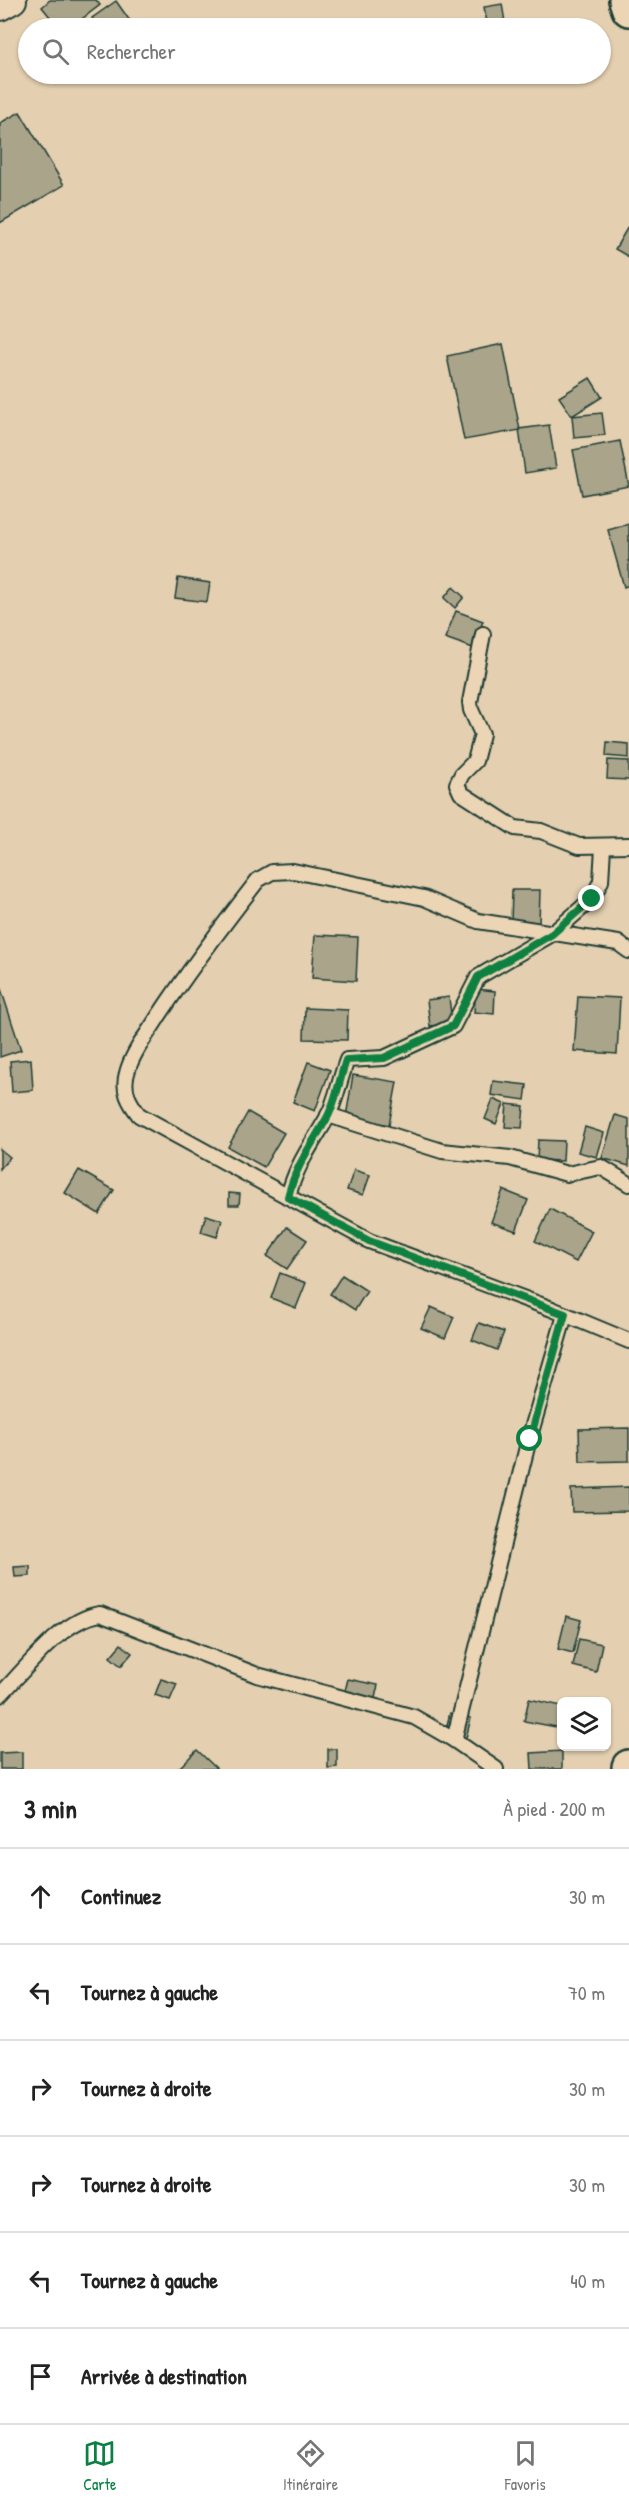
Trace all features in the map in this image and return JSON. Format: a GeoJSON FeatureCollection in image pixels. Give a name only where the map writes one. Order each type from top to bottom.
{"type":"FeatureCollection","features":[{"type":"Feature","properties":{"kind":"street"},"geometry":{"type":"LineString","coordinates":[[0,7],[13,0]]}},
{"type":"Feature","properties":{"kind":"street"},"geometry":{"type":"LineString","coordinates":[[626,0],[629,9]]}},
{"type":"Feature","properties":{"kind":"lane"},"geometry":{"type":"LineString","coordinates":[[483,634],[470,702],[471,710],[482,734],[475,761],[462,774],[457,784],[461,793],[510,826],[542,831],[579,846],[603,847],[629,844]]}},
{"type":"Feature","properties":{"kind":"lane"},"geometry":{"type":"LineString","coordinates":[[288,1197],[302,1156],[328,1115],[346,1060],[384,1058],[453,1026],[478,977],[552,934],[592,899],[601,881],[603,847]]}},
{"type":"Feature","properties":{"kind":"lane"},"geometry":{"type":"LineString","coordinates":[[629,951],[618,944],[478,921],[424,898],[293,871],[272,872],[258,880],[192,965],[137,1050],[126,1074],[125,1091],[129,1102],[139,1115],[369,1241],[565,1314],[629,1341]]}},
{"type":"Feature","properties":{"kind":"lane"},"geometry":{"type":"LineString","coordinates":[[328,1115],[442,1151],[510,1158],[567,1174],[601,1167],[629,1184]]}},
{"type":"Feature","properties":{"kind":"lane"},"geometry":{"type":"LineString","coordinates":[[454,1740],[530,1439],[565,1314]]}},
{"type":"Feature","properties":{"kind":"lane"},"geometry":{"type":"LineString","coordinates":[[0,1695],[64,1630],[86,1616],[99,1614],[256,1675],[414,1717],[454,1740],[496,1769]]}},
{"type":"Feature","properties":{"kind":"building"},"geometry":{"type":"Polygon","coordinates":[[[50,0],[96,0],[100,5],[83,18],[51,18],[42,7],[50,0]]]}},
{"type":"Feature","properties":{"kind":"building"},"geometry":{"type":"Polygon","coordinates":[[[116,1],[128,18],[92,18],[116,1]]]}},
{"type":"Feature","properties":{"kind":"building"},"geometry":{"type":"Polygon","coordinates":[[[502,4],[504,18],[486,18],[484,7],[502,4]]]}},
{"type":"Feature","properties":{"kind":"building"},"geometry":{"type":"Polygon","coordinates":[[[20,112],[64,185],[0,223],[0,123],[20,112]]]}},
{"type":"Feature","properties":{"kind":"building"},"geometry":{"type":"Polygon","coordinates":[[[629,225],[629,257],[615,249],[629,225]]]}},
{"type":"Feature","properties":{"kind":"building"},"geometry":{"type":"Polygon","coordinates":[[[503,344],[520,430],[464,440],[447,356],[503,344]]]}},
{"type":"Feature","properties":{"kind":"building"},"geometry":{"type":"Polygon","coordinates":[[[590,378],[602,397],[572,416],[559,397],[590,378]]]}},
{"type":"Feature","properties":{"kind":"building"},"geometry":{"type":"Polygon","coordinates":[[[602,413],[605,435],[574,438],[572,416],[602,413]]]}},
{"type":"Feature","properties":{"kind":"building"},"geometry":{"type":"Polygon","coordinates":[[[549,425],[556,468],[525,473],[519,429],[549,425]]]}},
{"type":"Feature","properties":{"kind":"building"},"geometry":{"type":"Polygon","coordinates":[[[620,441],[629,486],[582,495],[573,450],[620,441]]]}},
{"type":"Feature","properties":{"kind":"building"},"geometry":{"type":"Polygon","coordinates":[[[629,524],[629,585],[624,587],[608,530],[629,524]]]}},
{"type":"Feature","properties":{"kind":"building"},"geometry":{"type":"Polygon","coordinates":[[[178,578],[210,583],[207,602],[175,598],[178,578]]]}},
{"type":"Feature","properties":{"kind":"building"},"geometry":{"type":"Polygon","coordinates":[[[453,587],[464,597],[455,608],[444,598],[453,587]]]}},
{"type":"Feature","properties":{"kind":"building"},"geometry":{"type":"Polygon","coordinates":[[[456,611],[483,621],[473,648],[445,638],[456,611]]]}},
{"type":"Feature","properties":{"kind":"building"},"geometry":{"type":"Polygon","coordinates":[[[607,742],[629,744],[629,758],[606,756],[607,742]]]}},
{"type":"Feature","properties":{"kind":"building"},"geometry":{"type":"Polygon","coordinates":[[[608,760],[629,761],[629,780],[607,779],[608,760]]]}},
{"type":"Feature","properties":{"kind":"building"},"geometry":{"type":"Polygon","coordinates":[[[512,890],[540,890],[539,924],[511,923],[512,890]]]}},
{"type":"Feature","properties":{"kind":"building"},"geometry":{"type":"Polygon","coordinates":[[[315,935],[358,937],[356,981],[312,978],[315,935]]]}},
{"type":"Feature","properties":{"kind":"building"},"geometry":{"type":"Polygon","coordinates":[[[0,986],[21,1050],[0,1057],[0,986]]]}},
{"type":"Feature","properties":{"kind":"building"},"geometry":{"type":"Polygon","coordinates":[[[476,989],[495,991],[494,1014],[474,1012],[476,989]]]}},
{"type":"Feature","properties":{"kind":"building"},"geometry":{"type":"Polygon","coordinates":[[[578,996],[620,998],[617,1054],[574,1051],[578,996]]]}},
{"type":"Feature","properties":{"kind":"building"},"geometry":{"type":"Polygon","coordinates":[[[449,997],[452,1023],[430,1026],[427,1000],[449,997]]]}},
{"type":"Feature","properties":{"kind":"building"},"geometry":{"type":"Polygon","coordinates":[[[305,1008],[348,1010],[347,1040],[304,1039],[305,1008]]]}},
{"type":"Feature","properties":{"kind":"building"},"geometry":{"type":"Polygon","coordinates":[[[31,1059],[33,1090],[12,1092],[10,1061],[31,1059]]]}},
{"type":"Feature","properties":{"kind":"building"},"geometry":{"type":"Polygon","coordinates":[[[308,1062],[330,1070],[315,1111],[293,1102],[308,1062]]]}},
{"type":"Feature","properties":{"kind":"building"},"geometry":{"type":"Polygon","coordinates":[[[353,1075],[397,1082],[389,1125],[346,1117],[353,1075]]]}},
{"type":"Feature","properties":{"kind":"building"},"geometry":{"type":"Polygon","coordinates":[[[493,1081],[527,1085],[525,1100],[491,1095],[493,1081]]]}},
{"type":"Feature","properties":{"kind":"building"},"geometry":{"type":"Polygon","coordinates":[[[493,1099],[504,1104],[496,1124],[485,1119],[493,1099]]]}},
{"type":"Feature","properties":{"kind":"building"},"geometry":{"type":"Polygon","coordinates":[[[507,1104],[524,1106],[522,1128],[505,1127],[507,1104]]]}},
{"type":"Feature","properties":{"kind":"building"},"geometry":{"type":"Polygon","coordinates":[[[248,1112],[284,1133],[264,1167],[228,1147],[248,1112]]]}},
{"type":"Feature","properties":{"kind":"building"},"geometry":{"type":"Polygon","coordinates":[[[615,1115],[629,1119],[629,1166],[602,1158],[615,1115]]]}},
{"type":"Feature","properties":{"kind":"building"},"geometry":{"type":"Polygon","coordinates":[[[585,1127],[604,1133],[597,1157],[578,1152],[585,1127]]]}},
{"type":"Feature","properties":{"kind":"building"},"geometry":{"type":"Polygon","coordinates":[[[538,1140],[564,1141],[563,1161],[537,1160],[538,1140]]]}},
{"type":"Feature","properties":{"kind":"building"},"geometry":{"type":"Polygon","coordinates":[[[0,1149],[10,1157],[0,1169],[0,1149]]]}},
{"type":"Feature","properties":{"kind":"building"},"geometry":{"type":"Polygon","coordinates":[[[79,1170],[114,1190],[99,1214],[65,1193],[79,1170]]]}},
{"type":"Feature","properties":{"kind":"building"},"geometry":{"type":"Polygon","coordinates":[[[354,1170],[370,1175],[363,1195],[347,1190],[354,1170]]]}},
{"type":"Feature","properties":{"kind":"building"},"geometry":{"type":"Polygon","coordinates":[[[503,1190],[528,1200],[516,1231],[491,1222],[503,1190]]]}},
{"type":"Feature","properties":{"kind":"building"},"geometry":{"type":"Polygon","coordinates":[[[229,1193],[240,1194],[239,1205],[229,1205],[229,1193]]]}},
{"type":"Feature","properties":{"kind":"building"},"geometry":{"type":"Polygon","coordinates":[[[550,1209],[592,1231],[576,1262],[535,1241],[550,1209]]]}},
{"type":"Feature","properties":{"kind":"building"},"geometry":{"type":"Polygon","coordinates":[[[206,1215],[222,1220],[217,1237],[201,1232],[206,1215]]]}},
{"type":"Feature","properties":{"kind":"building"},"geometry":{"type":"Polygon","coordinates":[[[287,1227],[307,1240],[287,1269],[267,1256],[287,1227]]]}},
{"type":"Feature","properties":{"kind":"building"},"geometry":{"type":"Polygon","coordinates":[[[280,1273],[306,1283],[296,1308],[271,1298],[280,1273]]]}},
{"type":"Feature","properties":{"kind":"building"},"geometry":{"type":"Polygon","coordinates":[[[342,1275],[367,1291],[355,1310],[330,1294],[342,1275]]]}},
{"type":"Feature","properties":{"kind":"building"},"geometry":{"type":"Polygon","coordinates":[[[431,1307],[454,1317],[445,1338],[421,1328],[431,1307]]]}},
{"type":"Feature","properties":{"kind":"building"},"geometry":{"type":"Polygon","coordinates":[[[479,1323],[504,1332],[497,1350],[472,1340],[479,1323]]]}},
{"type":"Feature","properties":{"kind":"building"},"geometry":{"type":"Polygon","coordinates":[[[629,1428],[629,1461],[580,1462],[579,1429],[629,1428]]]}},
{"type":"Feature","properties":{"kind":"building"},"geometry":{"type":"Polygon","coordinates":[[[629,1487],[629,1511],[572,1512],[571,1489],[629,1487]]]}},
{"type":"Feature","properties":{"kind":"building"},"geometry":{"type":"Polygon","coordinates":[[[30,1566],[30,1576],[15,1577],[14,1567],[30,1566]]]}},
{"type":"Feature","properties":{"kind":"building"},"geometry":{"type":"Polygon","coordinates":[[[566,1616],[581,1620],[573,1653],[558,1649],[566,1616]]]}},
{"type":"Feature","properties":{"kind":"building"},"geometry":{"type":"Polygon","coordinates":[[[579,1639],[602,1644],[596,1672],[573,1666],[579,1639]]]}},
{"type":"Feature","properties":{"kind":"building"},"geometry":{"type":"Polygon","coordinates":[[[121,1644],[132,1653],[121,1666],[110,1657],[121,1644]]]}},
{"type":"Feature","properties":{"kind":"building"},"geometry":{"type":"Polygon","coordinates":[[[161,1679],[177,1684],[170,1700],[155,1695],[161,1679]]]}},
{"type":"Feature","properties":{"kind":"building"},"geometry":{"type":"Polygon","coordinates":[[[348,1679],[378,1685],[374,1702],[344,1695],[348,1679]]]}},
{"type":"Feature","properties":{"kind":"building"},"geometry":{"type":"Polygon","coordinates":[[[529,1699],[557,1705],[557,1727],[524,1721],[529,1699]]]}},
{"type":"Feature","properties":{"kind":"building"},"geometry":{"type":"Polygon","coordinates":[[[450,1713],[471,1718],[466,1738],[445,1733],[450,1713]]]}},
{"type":"Feature","properties":{"kind":"building"},"geometry":{"type":"Polygon","coordinates":[[[328,1749],[337,1749],[337,1767],[328,1768],[328,1749]]]}},
{"type":"Feature","properties":{"kind":"building"},"geometry":{"type":"Polygon","coordinates":[[[197,1750],[217,1769],[178,1769],[197,1750]]]}},
{"type":"Feature","properties":{"kind":"building"},"geometry":{"type":"Polygon","coordinates":[[[562,1751],[562,1769],[532,1769],[531,1753],[562,1751]]]}},
{"type":"Feature","properties":{"kind":"building"},"geometry":{"type":"Polygon","coordinates":[[[22,1752],[22,1769],[0,1769],[0,1753],[22,1752]]]}},
{"type":"Feature","properties":{"kind":"route"},"geometry":{"type":"LineString","coordinates":[[530,1439],[565,1314],[369,1241],[288,1197],[302,1156],[328,1115],[346,1060],[384,1058],[438,1035],[453,1026],[478,977],[552,934],[592,899]]}}]}
